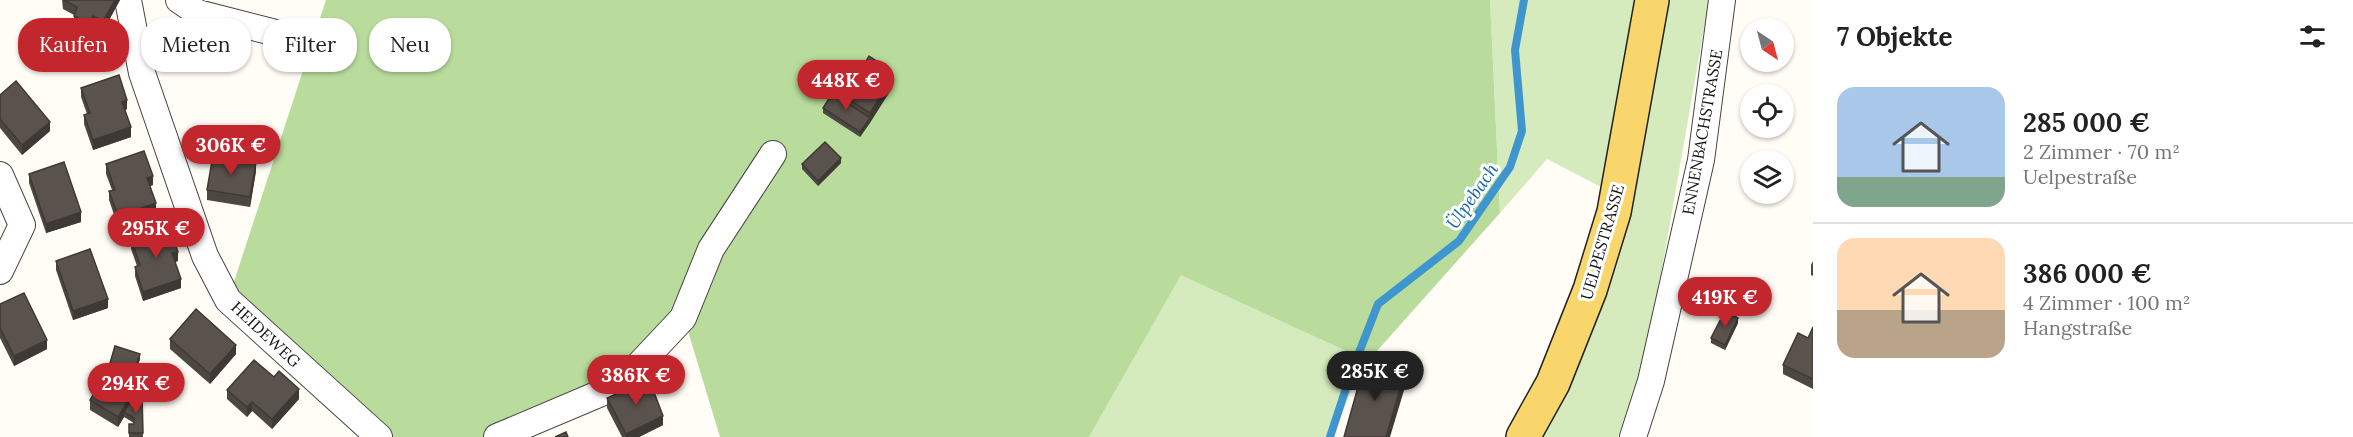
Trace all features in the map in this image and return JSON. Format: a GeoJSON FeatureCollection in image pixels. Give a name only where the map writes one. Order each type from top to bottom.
{"type":"FeatureCollection","features":[{"type":"Feature","properties":{"kind":"main road","name":"UELPESTRASSE"},"geometry":{"type":"LineString","coordinates":[[1523,437],[1562,362],[1590,290],[1614,212],[1652,0]]}},
{"type":"Feature","properties":{"kind":"street","name":"HEIDEWEG"},"geometry":{"type":"LineString","coordinates":[[128,0],[146,84],[205,256],[228,300],[379,437]]}},
{"type":"Feature","properties":{"kind":"street"},"geometry":{"type":"LineString","coordinates":[[179,0],[198,13],[263,30]]}},
{"type":"Feature","properties":{"kind":"street","name":"ENNENBACHSTRASSE"},"geometry":{"type":"LineString","coordinates":[[1633,437],[1651,381],[1701,160],[1722,0]]}},
{"type":"Feature","properties":{"kind":"street"},"geometry":{"type":"LineString","coordinates":[[497,437],[620,385],[683,318],[711,249],[773,154]]}},
{"type":"Feature","properties":{"kind":"street"},"geometry":{"type":"LineString","coordinates":[[0,175],[22,225],[0,271]]}},
{"type":"Feature","properties":{"kind":"green space"},"geometry":{"type":"Polygon","coordinates":[[[326,0],[1490,0],[1500,213],[1368,361],[1181,275],[1089,437],[720,437],[684,318],[620,385],[497,437],[379,437],[228,300],[302,72],[357,72],[357,18],[320,18],[326,0]]]}},
{"type":"Feature","properties":{"kind":"green space"},"geometry":{"type":"Polygon","coordinates":[[[1490,0],[1635,0],[1603,188],[1547,159],[1500,213],[1490,0]]]}},
{"type":"Feature","properties":{"kind":"green space"},"geometry":{"type":"Polygon","coordinates":[[[1662,0],[1709,0],[1647,354],[1618,437],[1537,437],[1662,0]]]}},
{"type":"Feature","properties":{"kind":"green space"},"geometry":{"type":"Polygon","coordinates":[[[1181,274],[1368,361],[1359,372],[1332,437],[1089,437],[1181,274]]]}},
{"type":"Feature","properties":{"kind":"building"},"geometry":{"type":"Polygon","coordinates":[[[64,0],[115,0],[105,18],[93,16],[92,18],[78,18],[74,16],[77,7],[64,0]]]}},
{"type":"Feature","properties":{"kind":"building"},"geometry":{"type":"Polygon","coordinates":[[[869,56],[878,62],[874,68],[865,63],[869,56]]]}},
{"type":"Feature","properties":{"kind":"building"},"geometry":{"type":"Polygon","coordinates":[[[864,62],[892,79],[870,113],[843,96],[864,62]]]}},
{"type":"Feature","properties":{"kind":"building"},"geometry":{"type":"Polygon","coordinates":[[[119,75],[127,100],[122,102],[131,127],[93,140],[84,115],[90,113],[81,88],[119,75]]]}},
{"type":"Feature","properties":{"kind":"building"},"geometry":{"type":"Polygon","coordinates":[[[16,81],[50,122],[22,145],[0,119],[0,95],[16,81]]]}},
{"type":"Feature","properties":{"kind":"building"},"geometry":{"type":"Polygon","coordinates":[[[837,86],[845,91],[843,100],[870,118],[860,132],[823,108],[837,86]]]}},
{"type":"Feature","properties":{"kind":"building"},"geometry":{"type":"Polygon","coordinates":[[[825,142],[841,158],[818,181],[802,164],[825,142]]]}},
{"type":"Feature","properties":{"kind":"building"},"geometry":{"type":"Polygon","coordinates":[[[144,151],[153,176],[147,178],[156,203],[118,216],[109,191],[115,190],[106,164],[144,151]]]}},
{"type":"Feature","properties":{"kind":"building"},"geometry":{"type":"Polygon","coordinates":[[[213,155],[256,162],[250,197],[207,190],[213,155]]]}},
{"type":"Feature","properties":{"kind":"building"},"geometry":{"type":"Polygon","coordinates":[[[64,162],[81,212],[46,224],[29,174],[64,162]]]}},
{"type":"Feature","properties":{"kind":"building"},"geometry":{"type":"Polygon","coordinates":[[[169,227],[178,252],[172,253],[181,279],[143,292],[135,267],[140,265],[131,239],[169,227]]]}},
{"type":"Feature","properties":{"kind":"building"},"geometry":{"type":"Polygon","coordinates":[[[90,249],[108,299],[73,311],[56,261],[90,249]]]}},
{"type":"Feature","properties":{"kind":"building"},"geometry":{"type":"Polygon","coordinates":[[[24,293],[47,340],[14,356],[0,328],[0,304],[24,293]]]}},
{"type":"Feature","properties":{"kind":"building"},"geometry":{"type":"Polygon","coordinates":[[[196,309],[236,345],[210,374],[170,339],[196,309]]]}},
{"type":"Feature","properties":{"kind":"building"},"geometry":{"type":"Polygon","coordinates":[[[1725,311],[1738,318],[1725,345],[1711,338],[1725,311]]]}},
{"type":"Feature","properties":{"kind":"building"},"geometry":{"type":"Polygon","coordinates":[[[1813,327],[1813,379],[1783,365],[1798,333],[1808,338],[1813,327]]]}},
{"type":"Feature","properties":{"kind":"building"},"geometry":{"type":"Polygon","coordinates":[[[115,346],[140,354],[134,371],[110,363],[115,346]]]}},
{"type":"Feature","properties":{"kind":"building"},"geometry":{"type":"Polygon","coordinates":[[[254,360],[274,377],[279,371],[299,389],[272,419],[252,402],[247,407],[227,390],[254,360]]]}},
{"type":"Feature","properties":{"kind":"building"},"geometry":{"type":"Polygon","coordinates":[[[1365,362],[1405,372],[1386,437],[1344,437],[1365,362]]]}},
{"type":"Feature","properties":{"kind":"building"},"geometry":{"type":"Polygon","coordinates":[[[108,370],[136,387],[118,417],[90,400],[108,370]]]}},
{"type":"Feature","properties":{"kind":"building"},"geometry":{"type":"Polygon","coordinates":[[[649,379],[663,416],[626,434],[607,398],[649,379]]]}},
{"type":"Feature","properties":{"kind":"building"},"geometry":{"type":"Polygon","coordinates":[[[136,392],[142,395],[143,433],[129,433],[129,424],[134,424],[134,418],[124,412],[136,392]]]}},
{"type":"Feature","properties":{"kind":"building"},"geometry":{"type":"Polygon","coordinates":[[[566,432],[568,437],[555,437],[566,432]]]}},
{"type":"Feature","properties":{"kind":"waterway","name":"Ülpebach"},"geometry":{"type":"LineString","coordinates":[[1330,437],[1351,373],[1378,304],[1459,241],[1510,167],[1522,131],[1515,50],[1524,0]]}}]}
